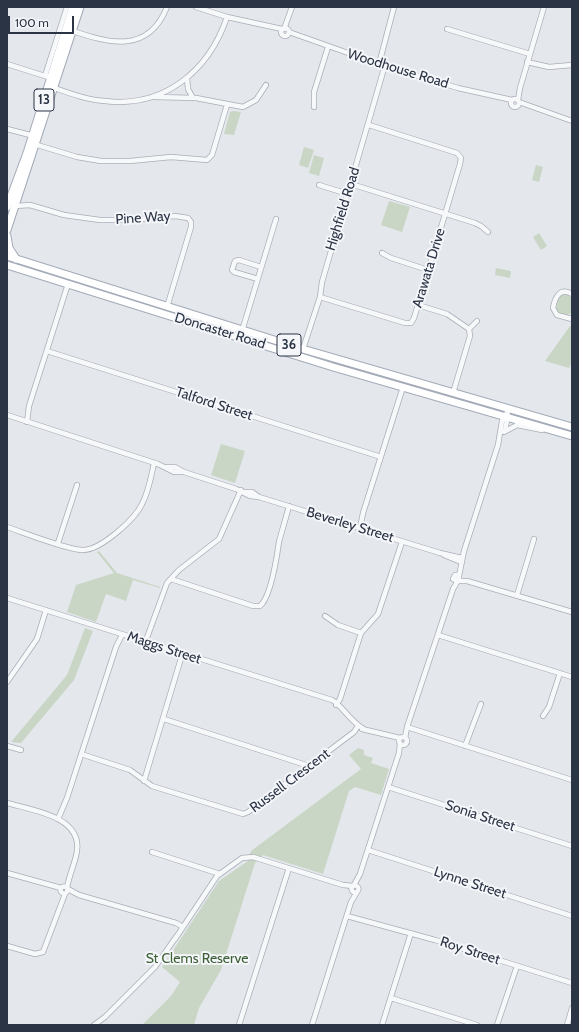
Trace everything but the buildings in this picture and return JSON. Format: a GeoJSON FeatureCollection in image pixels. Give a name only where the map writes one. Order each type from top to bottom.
{"type":"FeatureCollection","features":[{"type":"Feature","properties":{"kind":"main road","name":"13"},"geometry":{"type":"LineString","coordinates":[[7,207],[34,140],[52,87],[51,78],[70,30],[72,8]]}},
{"type":"Feature","properties":{"kind":"main road","name":"13"},"geometry":{"type":"LineString","coordinates":[[7,230],[15,206],[13,191]]}},
{"type":"Feature","properties":{"kind":"main road"},"geometry":{"type":"LineString","coordinates":[[7,236],[9,248],[16,258]]}},
{"type":"Feature","properties":{"kind":"main road","name":"Doncaster Road"},"geometry":{"type":"LineString","coordinates":[[7,256],[242,331],[403,387],[572,436]]}},
{"type":"Feature","properties":{"kind":"main road","name":"Doncaster Road"},"geometry":{"type":"LineString","coordinates":[[7,265],[304,352],[572,427]]}},
{"type":"Feature","properties":{"kind":"street"},"geometry":{"type":"LineString","coordinates":[[70,30],[108,42],[132,41],[152,29],[160,21],[168,7]]}},
{"type":"Feature","properties":{"kind":"street","name":"Woodhouse Road"},"geometry":{"type":"LineString","coordinates":[[196,7],[226,17],[285,32],[386,66],[458,88],[515,102],[572,121]]}},
{"type":"Feature","properties":{"kind":"street"},"geometry":{"type":"LineString","coordinates":[[285,32],[292,7]]}},
{"type":"Feature","properties":{"kind":"street"},"geometry":{"type":"LineString","coordinates":[[377,63],[394,7]]}},
{"type":"Feature","properties":{"kind":"street"},"geometry":{"type":"LineString","coordinates":[[515,102],[544,7]]}},
{"type":"Feature","properties":{"kind":"street"},"geometry":{"type":"LineString","coordinates":[[7,64],[51,78],[72,8]]}},
{"type":"Feature","properties":{"kind":"street"},"geometry":{"type":"LineString","coordinates":[[154,97],[187,78],[201,64],[213,49],[226,17]]}},
{"type":"Feature","properties":{"kind":"street"},"geometry":{"type":"LineString","coordinates":[[448,29],[530,54]]}},
{"type":"Feature","properties":{"kind":"street"},"geometry":{"type":"LineString","coordinates":[[314,106],[314,92],[328,46]]}},
{"type":"Feature","properties":{"kind":"street"},"geometry":{"type":"LineString","coordinates":[[528,61],[544,66],[572,65]]}},
{"type":"Feature","properties":{"kind":"street","name":"Highfield Road"},"geometry":{"type":"LineString","coordinates":[[304,352],[320,297],[322,282],[386,66]]}},
{"type":"Feature","properties":{"kind":"street"},"geometry":{"type":"LineString","coordinates":[[187,78],[188,89],[193,98]]}},
{"type":"Feature","properties":{"kind":"street"},"geometry":{"type":"LineString","coordinates":[[52,87],[104,101],[127,101],[154,97],[193,98],[240,107],[251,104],[258,98],[266,85]]}},
{"type":"Feature","properties":{"kind":"street"},"geometry":{"type":"LineString","coordinates":[[7,129],[77,157],[101,161],[130,161],[171,156],[206,160],[212,155],[227,105]]}},
{"type":"Feature","properties":{"kind":"street","name":"Arawata Drive"},"geometry":{"type":"LineString","coordinates":[[320,297],[408,324],[413,320],[461,161],[459,155],[455,152],[368,125]]}},
{"type":"Feature","properties":{"kind":"street"},"geometry":{"type":"LineString","coordinates":[[351,184],[478,224],[488,232]]}},
{"type":"Feature","properties":{"kind":"street"},"geometry":{"type":"LineString","coordinates":[[319,185],[348,194]]}},
{"type":"Feature","properties":{"kind":"street","name":"Pine Way"},"geometry":{"type":"LineString","coordinates":[[13,191],[30,205]]}},
{"type":"Feature","properties":{"kind":"street","name":"Pine Way"},"geometry":{"type":"LineString","coordinates":[[15,206],[30,205],[64,215],[100,220],[129,220],[170,216],[188,218],[190,227],[166,307]]}},
{"type":"Feature","properties":{"kind":"street"},"geometry":{"type":"LineString","coordinates":[[242,331],[276,219]]}},
{"type":"Feature","properties":{"kind":"street"},"geometry":{"type":"LineString","coordinates":[[382,252],[391,258],[428,270]]}},
{"type":"Feature","properties":{"kind":"street"},"geometry":{"type":"LineString","coordinates":[[258,279],[234,272],[231,269],[232,265],[235,261],[239,260],[261,267]]}},
{"type":"Feature","properties":{"kind":"street"},"geometry":{"type":"LineString","coordinates":[[25,421],[68,284]]}},
{"type":"Feature","properties":{"kind":"street"},"geometry":{"type":"LineString","coordinates":[[572,294],[564,291],[560,292],[556,295],[553,308],[557,315],[572,319]]}},
{"type":"Feature","properties":{"kind":"street"},"geometry":{"type":"LineString","coordinates":[[418,305],[447,314],[469,329],[470,336],[453,393]]}},
{"type":"Feature","properties":{"kind":"street"},"geometry":{"type":"LineString","coordinates":[[469,329],[477,321]]}},
{"type":"Feature","properties":{"kind":"street","name":"Talford Street"},"geometry":{"type":"LineString","coordinates":[[47,351],[381,457]]}},
{"type":"Feature","properties":{"kind":"street"},"geometry":{"type":"LineString","coordinates":[[358,528],[403,387]]}},
{"type":"Feature","properties":{"kind":"street"},"geometry":{"type":"LineString","coordinates":[[312,1025],[351,902],[354,888],[368,850],[402,741],[457,578],[509,409]]}},
{"type":"Feature","properties":{"kind":"street","name":"Beverley Street"},"geometry":{"type":"LineString","coordinates":[[7,415],[156,463],[174,472],[184,472],[240,490],[250,496],[259,496],[440,553],[461,562]]}},
{"type":"Feature","properties":{"kind":"street"},"geometry":{"type":"LineString","coordinates":[[498,445],[504,432],[506,417]]}},
{"type":"Feature","properties":{"kind":"street"},"geometry":{"type":"LineString","coordinates":[[504,432],[512,426],[518,425],[560,432]]}},
{"type":"Feature","properties":{"kind":"street"},"geometry":{"type":"LineString","coordinates":[[7,527],[58,544],[81,550],[91,549],[102,544],[137,512],[143,503],[156,463]]}},
{"type":"Feature","properties":{"kind":"street"},"geometry":{"type":"LineString","coordinates":[[58,544],[77,485]]}},
{"type":"Feature","properties":{"kind":"street"},"geometry":{"type":"LineString","coordinates":[[147,643],[170,579],[179,570],[219,540],[226,528],[234,502],[240,490]]}},
{"type":"Feature","properties":{"kind":"street"},"geometry":{"type":"LineString","coordinates":[[170,579],[252,606],[260,606],[264,601],[275,568],[279,542],[290,506]]}},
{"type":"Feature","properties":{"kind":"street"},"geometry":{"type":"LineString","coordinates":[[516,595],[534,539]]}},
{"type":"Feature","properties":{"kind":"street"},"geometry":{"type":"LineString","coordinates":[[401,541],[378,614],[361,633],[338,705],[346,714],[351,724],[402,741]]}},
{"type":"Feature","properties":{"kind":"street"},"geometry":{"type":"LineString","coordinates":[[457,578],[572,612]]}},
{"type":"Feature","properties":{"kind":"street","name":"Maggs Street"},"geometry":{"type":"LineString","coordinates":[[7,598],[338,705]]}},
{"type":"Feature","properties":{"kind":"street"},"geometry":{"type":"LineString","coordinates":[[7,682],[37,639],[46,610]]}},
{"type":"Feature","properties":{"kind":"street"},"geometry":{"type":"LineString","coordinates":[[325,616],[338,625],[361,633]]}},
{"type":"Feature","properties":{"kind":"street"},"geometry":{"type":"LineString","coordinates":[[58,819],[67,798],[120,635]]}},
{"type":"Feature","properties":{"kind":"street"},"geometry":{"type":"LineString","coordinates":[[438,635],[572,677]]}},
{"type":"Feature","properties":{"kind":"street"},"geometry":{"type":"LineString","coordinates":[[144,781],[184,655]]}},
{"type":"Feature","properties":{"kind":"street"},"geometry":{"type":"LineString","coordinates":[[543,716],[549,707],[560,673]]}},
{"type":"Feature","properties":{"kind":"street"},"geometry":{"type":"LineString","coordinates":[[465,746],[480,704]]}},
{"type":"Feature","properties":{"kind":"street"},"geometry":{"type":"LineString","coordinates":[[164,719],[296,761],[308,768]]}},
{"type":"Feature","properties":{"kind":"street","name":"Russell Crescent"},"geometry":{"type":"LineString","coordinates":[[81,754],[130,770],[144,781],[155,787],[243,814],[308,768],[358,727]]}},
{"type":"Feature","properties":{"kind":"street"},"geometry":{"type":"LineString","coordinates":[[407,727],[572,780]]}},
{"type":"Feature","properties":{"kind":"street"},"geometry":{"type":"LineString","coordinates":[[7,746],[21,750]]}},
{"type":"Feature","properties":{"kind":"street","name":"Sonia Street"},"geometry":{"type":"LineString","coordinates":[[388,787],[572,846]]}},
{"type":"Feature","properties":{"kind":"street"},"geometry":{"type":"LineString","coordinates":[[7,803],[58,819],[68,826],[76,840],[77,851],[46,946],[41,953],[35,954],[7,946]]}},
{"type":"Feature","properties":{"kind":"street","name":"Lynne Street"},"geometry":{"type":"LineString","coordinates":[[368,850],[572,916]]}},
{"type":"Feature","properties":{"kind":"street"},"geometry":{"type":"LineString","coordinates":[[152,852],[220,874]]}},
{"type":"Feature","properties":{"kind":"street"},"geometry":{"type":"LineString","coordinates":[[94,1025],[105,1017],[155,967],[175,939],[181,926],[188,919],[220,874],[242,858],[249,857],[354,888]]}},
{"type":"Feature","properties":{"kind":"street"},"geometry":{"type":"LineString","coordinates":[[239,1025],[289,868]]}},
{"type":"Feature","properties":{"kind":"street"},"geometry":{"type":"LineString","coordinates":[[7,873],[181,926]]}},
{"type":"Feature","properties":{"kind":"street","name":"Roy Street"},"geometry":{"type":"LineString","coordinates":[[347,914],[572,983]]}},
{"type":"Feature","properties":{"kind":"street"},"geometry":{"type":"LineString","coordinates":[[382,1025],[411,933]]}},
{"type":"Feature","properties":{"kind":"street"},"geometry":{"type":"LineString","coordinates":[[498,1025],[517,966]]}},
{"type":"Feature","properties":{"kind":"street"},"geometry":{"type":"LineString","coordinates":[[391,998],[477,1025]]}},
{"type":"Feature","properties":{"kind":"street"},"geometry":{"type":"LineString","coordinates":[[566,1025],[572,1008]]}},
{"type":"Feature","properties":{"kind":"green space"},"geometry":{"type":"Polygon","coordinates":[[[230,112],[241,112],[234,135],[224,134],[230,112]]]}},
{"type":"Feature","properties":{"kind":"green space"},"geometry":{"type":"Polygon","coordinates":[[[304,147],[314,150],[308,168],[299,165],[304,147]]]}},
{"type":"Feature","properties":{"kind":"green space"},"geometry":{"type":"Polygon","coordinates":[[[314,155],[324,158],[319,176],[309,173],[314,155]]]}},
{"type":"Feature","properties":{"kind":"green space"},"geometry":{"type":"Polygon","coordinates":[[[536,165],[543,167],[539,182],[532,180],[536,165]]]}},
{"type":"Feature","properties":{"kind":"green space"},"geometry":{"type":"Polygon","coordinates":[[[389,201],[410,207],[402,232],[381,225],[389,201]]]}},
{"type":"Feature","properties":{"kind":"green space"},"geometry":{"type":"Polygon","coordinates":[[[539,233],[547,246],[541,250],[533,237],[539,233]]]}},
{"type":"Feature","properties":{"kind":"green space"},"geometry":{"type":"Polygon","coordinates":[[[496,268],[511,271],[510,278],[495,275],[496,268]]]}},
{"type":"Feature","properties":{"kind":"green space"},"geometry":{"type":"Polygon","coordinates":[[[562,294],[569,295],[572,298],[572,312],[568,315],[559,313],[556,310],[558,297],[562,294]]]}},
{"type":"Feature","properties":{"kind":"green space"},"geometry":{"type":"Polygon","coordinates":[[[570,326],[572,326],[572,362],[569,368],[545,361],[570,326]]]}},
{"type":"Feature","properties":{"kind":"green space"},"geometry":{"type":"Polygon","coordinates":[[[221,444],[245,451],[235,483],[211,475],[221,444]]]}},
{"type":"Feature","properties":{"kind":"green space"},"geometry":{"type":"Polygon","coordinates":[[[99,551],[117,573],[160,588],[133,580],[126,601],[106,594],[96,622],[67,612],[76,585],[114,573],[97,552],[99,551]]]}},
{"type":"Feature","properties":{"kind":"green space"},"geometry":{"type":"Polygon","coordinates":[[[85,628],[93,631],[74,680],[21,743],[11,742],[67,675],[85,628]]]}},
{"type":"Feature","properties":{"kind":"green space","name":"St Clems Reserve"},"geometry":{"type":"Polygon","coordinates":[[[358,748],[364,750],[364,755],[373,758],[371,763],[389,769],[381,795],[355,787],[349,791],[323,874],[263,855],[255,863],[221,970],[199,1008],[194,1025],[142,1025],[171,996],[180,982],[162,967],[219,881],[248,861],[251,851],[361,769],[349,755],[358,748]]]}}]}
